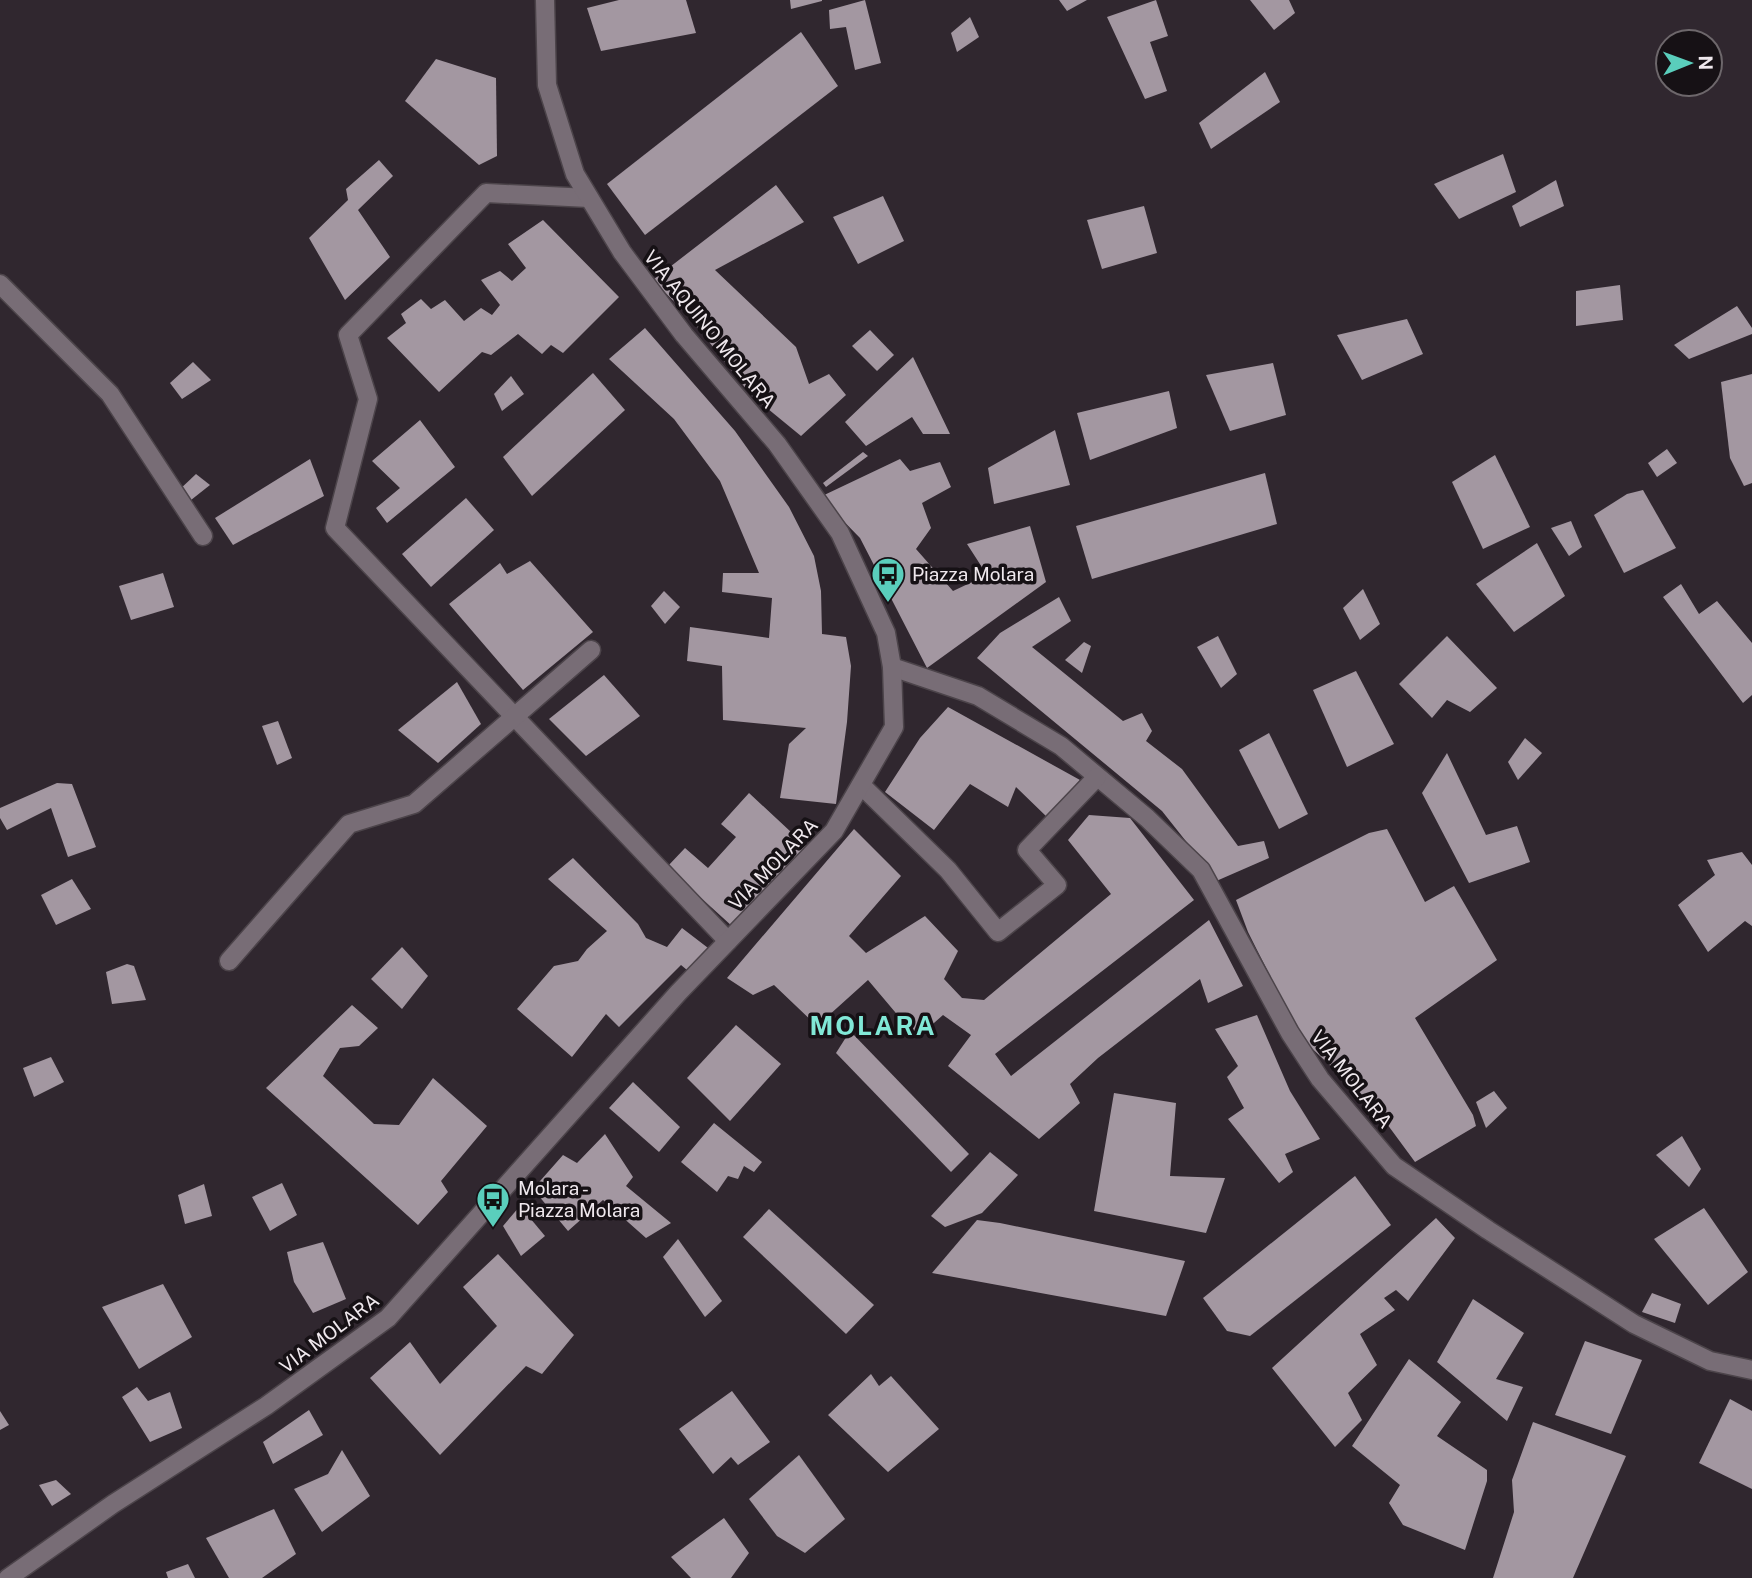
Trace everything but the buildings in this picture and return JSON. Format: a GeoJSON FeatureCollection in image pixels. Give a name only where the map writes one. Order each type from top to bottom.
{"type":"FeatureCollection","features":[{"type":"Feature","properties":{"kind":"street","name":"VIA AQUINO MOLARA"},"geometry":{"type":"LineString","coordinates":[[545,0],[547,85],[575,174],[622,252],[684,335],[777,444],[840,533],[886,633],[892,667]]}},
{"type":"Feature","properties":{"kind":"street"},"geometry":{"type":"LineString","coordinates":[[589,198],[486,193],[348,335],[368,399],[335,528],[728,942]]}},
{"type":"Feature","properties":{"kind":"street"},"geometry":{"type":"LineString","coordinates":[[0,284],[110,394],[203,536]]}},
{"type":"Feature","properties":{"kind":"street"},"geometry":{"type":"LineString","coordinates":[[229,961],[349,824],[414,804],[592,650]]}},
{"type":"Feature","properties":{"kind":"street","name":"VIA MOLARA"},"geometry":{"type":"LineString","coordinates":[[8,1578],[113,1504],[267,1406],[388,1318],[678,993],[834,831],[894,727],[892,667],[978,696],[1061,746],[1147,818],[1201,870],[1297,1044],[1320,1079],[1394,1166],[1634,1324],[1710,1361],[1752,1370]]}},
{"type":"Feature","properties":{"kind":"street"},"geometry":{"type":"LineString","coordinates":[[861,785],[948,870],[998,932],[1057,885],[1027,850],[1097,776]]}},
{"type":"Feature","properties":{"kind":"place","name":"Piazza Molara"},"geometry":{"type":"Point","coordinates":[888,604]}},
{"type":"Feature","properties":{"kind":"place","name":"Molara - Piazza Molara"},"geometry":{"type":"Point","coordinates":[493,1229]}},
{"type":"Feature","properties":{"kind":"district","name":"MOLARA"},"geometry":{"type":"Point","coordinates":[873,1026]}}]}
